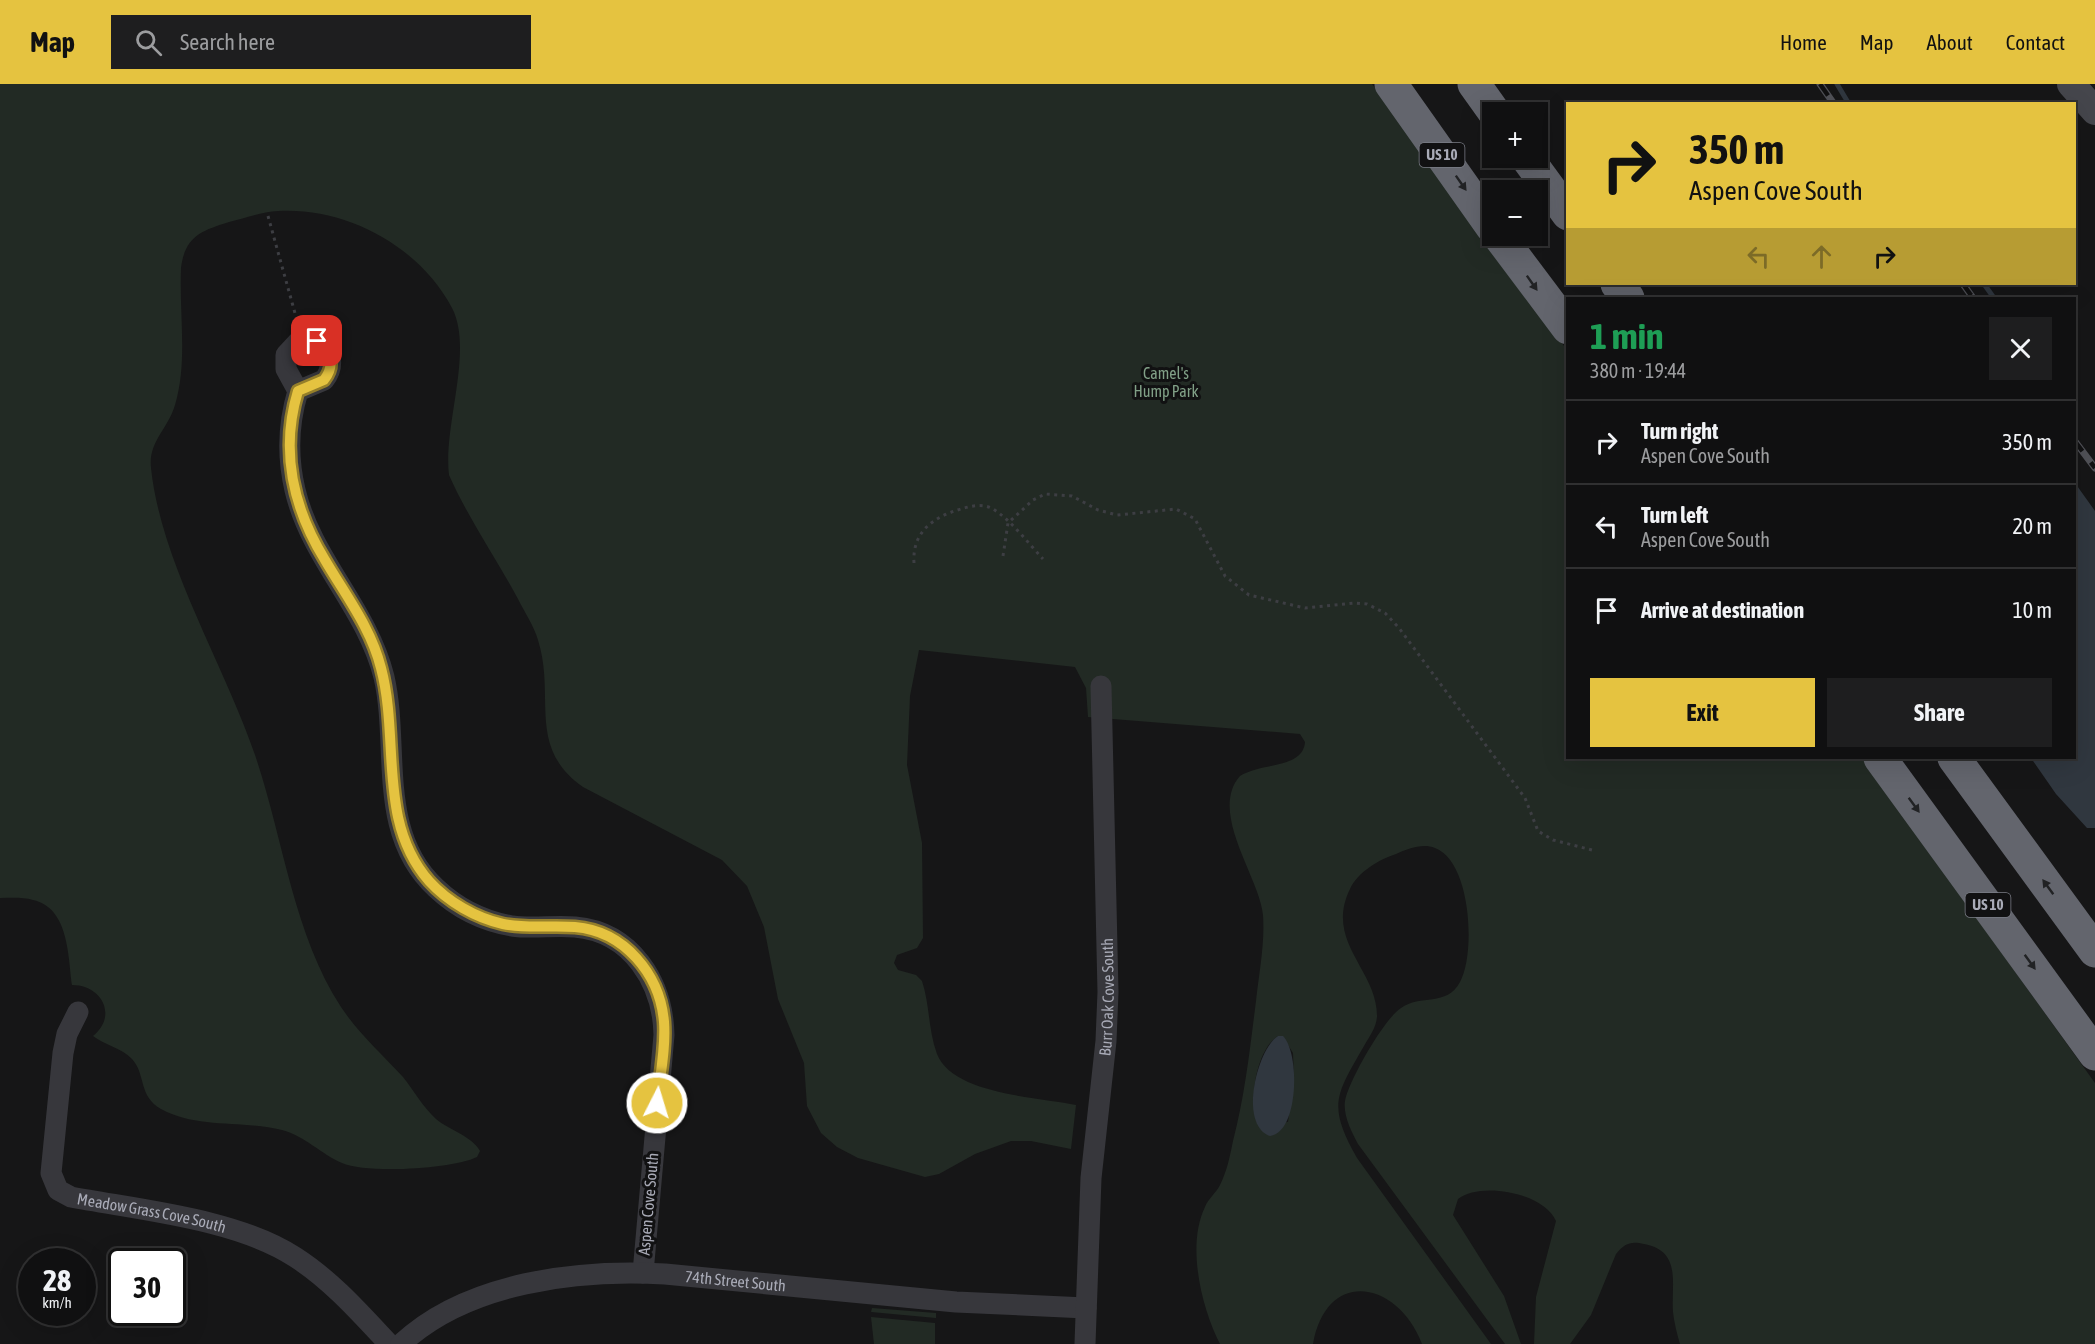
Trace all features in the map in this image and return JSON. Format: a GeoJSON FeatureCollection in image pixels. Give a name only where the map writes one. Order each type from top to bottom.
{"type":"FeatureCollection","features":[{"type":"Feature","properties":{"kind":"highway","name":"US 10"},"geometry":{"type":"LineString","coordinates":[[1391,84],[1482,213]]}},
{"type":"Feature","properties":{"kind":"highway"},"geometry":{"type":"LineString","coordinates":[[1474,84],[1487,102]]}},
{"type":"Feature","properties":{"kind":"highway"},"geometry":{"type":"LineString","coordinates":[[1534,168],[1566,211]]}},
{"type":"Feature","properties":{"kind":"highway"},"geometry":{"type":"LineString","coordinates":[[1506,246],[1566,325]]}},
{"type":"Feature","properties":{"kind":"highway"},"geometry":{"type":"LineString","coordinates":[[1618,285],[1627,297]]}},
{"type":"Feature","properties":{"kind":"highway","name":"US 10"},"geometry":{"type":"LineString","coordinates":[[1881,759],[2095,1053]]}},
{"type":"Feature","properties":{"kind":"highway"},"geometry":{"type":"LineString","coordinates":[[1955,759],[2095,951]]}},
{"type":"Feature","properties":{"kind":"street"},"geometry":{"type":"LineString","coordinates":[[2071,84],[2095,111]]}},
{"type":"Feature","properties":{"kind":"street"},"geometry":{"type":"LineString","coordinates":[[302,340],[314,340],[324,346],[330,356],[331,365],[324,380],[298,391],[286,369],[285,358],[291,347],[302,340]]}},
{"type":"Feature","properties":{"kind":"street","name":"Aspen Cove South"},"geometry":{"type":"LineString","coordinates":[[298,391],[289,437],[295,490],[315,543],[363,621],[377,653],[388,700],[397,815],[414,859],[439,891],[479,916],[519,927],[577,927],[613,940],[641,962],[656,988],[662,1010],[664,1035],[643,1273]]}},
{"type":"Feature","properties":{"kind":"street","name":"Burr Oak Cove South"},"geometry":{"type":"LineString","coordinates":[[1084,1344],[1091,1178],[1108,1002],[1101,686]]}},
{"type":"Feature","properties":{"kind":"street","name":"Meadow Grass Cove South"},"geometry":{"type":"LineString","coordinates":[[78,1012],[68,1034],[63,1053],[51,1173],[58,1190],[71,1197],[233,1229],[268,1242],[302,1261],[325,1279],[389,1344]]}},
{"type":"Feature","properties":{"kind":"street","name":"74th Street South"},"geometry":{"type":"LineString","coordinates":[[400,1344],[436,1317],[483,1294],[603,1274],[643,1273],[956,1302],[1086,1308]]}},
{"type":"Feature","properties":{"kind":"path"},"geometry":{"type":"LineString","coordinates":[[268,216],[302,340]]}},
{"type":"Feature","properties":{"kind":"path"},"geometry":{"type":"LineString","coordinates":[[1003,556],[1008,523],[1035,498],[1052,493],[1072,496],[1098,510],[1117,515],[1176,509],[1189,513],[1198,522],[1225,576],[1250,595],[1305,609],[1361,603],[1379,610],[1399,628],[1525,798],[1538,831],[1553,840],[1596,851]]}},
{"type":"Feature","properties":{"kind":"path"},"geometry":{"type":"LineString","coordinates":[[914,563],[914,546],[920,533],[941,516],[968,507],[985,506],[995,510],[1043,559]]}},
{"type":"Feature","properties":{"kind":"green space","name":"Camel's Hump Park"},"geometry":{"type":"Polygon","coordinates":[[[0,84],[1372,84],[1482,234],[1482,246],[1491,246],[1566,349],[1566,759],[1863,759],[2095,1083],[2095,1344],[1680,1344],[1673,1316],[1673,1280],[1669,1261],[1656,1248],[1635,1243],[1625,1245],[1616,1254],[1591,1315],[1570,1344],[1534,1344],[1536,1297],[1556,1221],[1539,1203],[1526,1197],[1496,1191],[1481,1191],[1458,1199],[1453,1215],[1504,1296],[1521,1344],[1505,1344],[1358,1144],[1345,1112],[1345,1101],[1353,1079],[1368,1051],[1394,1014],[1408,1004],[1448,995],[1455,990],[1465,968],[1469,930],[1463,888],[1447,856],[1435,848],[1425,846],[1405,850],[1369,867],[1350,889],[1344,908],[1343,925],[1347,940],[1370,985],[1377,1017],[1372,1032],[1342,1089],[1339,1112],[1342,1125],[1357,1158],[1491,1344],[1422,1344],[1411,1323],[1397,1307],[1381,1296],[1364,1292],[1347,1294],[1333,1303],[1321,1319],[1313,1344],[1220,1344],[1202,1296],[1197,1240],[1199,1223],[1205,1207],[1225,1174],[1237,1124],[1249,1054],[1263,937],[1260,900],[1232,826],[1230,808],[1232,791],[1240,776],[1297,757],[1303,751],[1305,742],[1300,734],[1088,717],[1086,688],[1075,667],[919,650],[910,696],[907,765],[922,843],[923,938],[917,948],[897,955],[894,963],[898,970],[916,975],[922,981],[934,1045],[946,1068],[960,1078],[999,1092],[1076,1105],[1071,1149],[1031,1141],[1011,1141],[975,1154],[939,1174],[925,1177],[858,1158],[837,1147],[821,1133],[807,1106],[804,1063],[778,999],[764,927],[747,886],[722,860],[583,787],[565,772],[554,755],[548,738],[543,661],[536,635],[449,475],[448,455],[460,345],[458,325],[452,308],[438,286],[401,249],[379,235],[330,216],[304,212],[265,213],[202,232],[190,242],[181,268],[182,354],[179,388],[172,414],[152,451],[151,468],[157,504],[167,540],[180,577],[255,755],[300,916],[325,978],[341,1007],[355,1026],[403,1077],[436,1119],[472,1141],[480,1151],[477,1157],[449,1165],[410,1169],[354,1166],[334,1159],[298,1136],[282,1130],[205,1122],[161,1109],[149,1098],[132,1059],[93,1036],[101,1028],[104,1020],[103,1003],[91,990],[83,986],[72,985],[67,947],[60,923],[45,905],[33,900],[0,898],[0,84]],[[1278,1036],[1264,1052],[1256,1076],[1254,1101],[1257,1123],[1288,1122],[1294,1077],[1293,1053],[1283,1037],[1278,1036]]]}},
{"type":"Feature","properties":{"kind":"green space"},"geometry":{"type":"Polygon","coordinates":[[[872,1308],[936,1313],[936,1318],[871,1312],[872,1308]]]}},
{"type":"Feature","properties":{"kind":"green space"},"geometry":{"type":"Polygon","coordinates":[[[871,1317],[935,1323],[935,1344],[874,1344],[871,1317]]]}},
{"type":"Feature","properties":{"kind":"shaded area"},"geometry":{"type":"Polygon","coordinates":[[[2076,484],[2095,511],[2095,828],[2087,828],[2056,794],[2032,759],[2076,759],[2076,484]]]}},
{"type":"Feature","properties":{"kind":"shaded area"},"geometry":{"type":"Polygon","coordinates":[[[1278,1036],[1283,1036],[1289,1045],[1294,1074],[1294,1091],[1287,1121],[1280,1131],[1270,1136],[1260,1129],[1255,1118],[1254,1087],[1263,1056],[1278,1036]]]}},
{"type":"Feature","properties":{"kind":"waterway"},"geometry":{"type":"LineString","coordinates":[[1837,84],[1848,102]]}},
{"type":"Feature","properties":{"kind":"waterway"},"geometry":{"type":"LineString","coordinates":[[1985,285],[1993,297]]}},
{"type":"Feature","properties":{"kind":"railway"},"geometry":{"type":"LineString","coordinates":[[1820,84],[1833,102]]}},
{"type":"Feature","properties":{"kind":"railway"},"geometry":{"type":"LineString","coordinates":[[1964,285],[1972,297]]}},
{"type":"Feature","properties":{"kind":"railway"},"geometry":{"type":"LineString","coordinates":[[2076,443],[2095,468]]}},
{"type":"Feature","properties":{"kind":"route"},"geometry":{"type":"LineString","coordinates":[[317,341],[329,352],[330,371],[322,382],[298,391],[289,437],[292,477],[298,503],[310,532],[363,621],[372,638],[381,666],[388,700],[395,805],[402,836],[421,871],[430,882],[449,899],[472,913],[494,922],[519,927],[567,926],[592,930],[613,940],[637,958],[656,988],[664,1022],[657,1103]]}}]}
